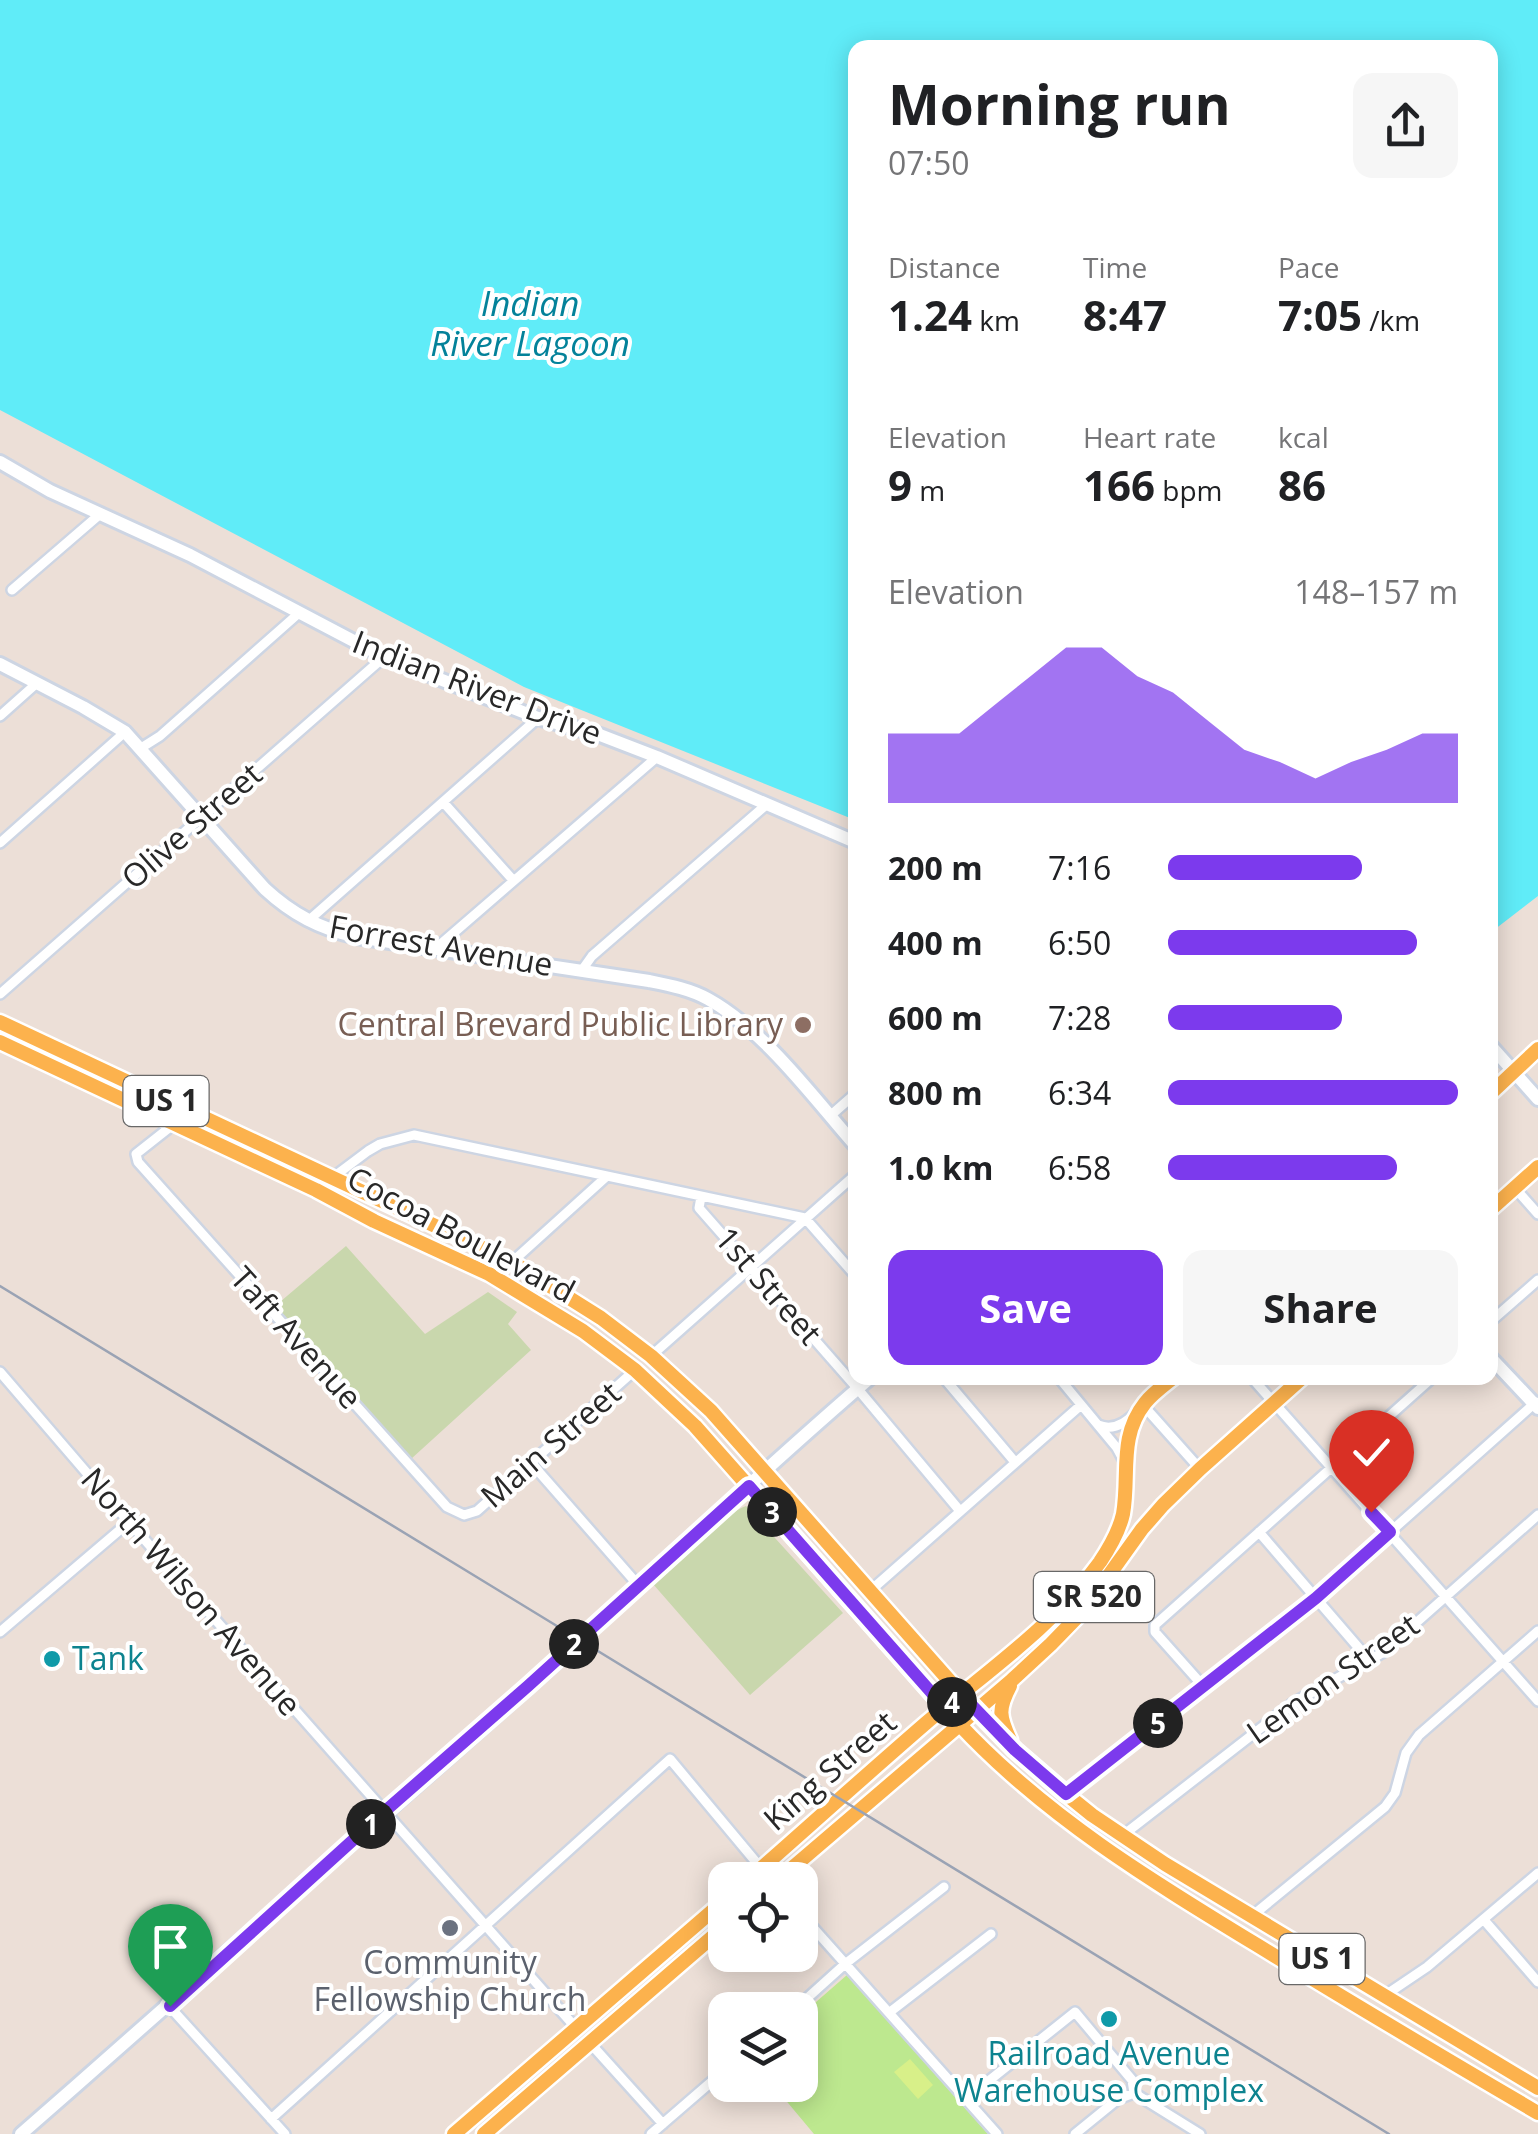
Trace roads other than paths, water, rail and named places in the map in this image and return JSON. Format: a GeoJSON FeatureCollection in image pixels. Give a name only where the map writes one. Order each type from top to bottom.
{"type":"FeatureCollection","features":[{"type":"Feature","properties":{"kind":"main road","name":"Cocoa Boulevard"},"geometry":{"type":"LineString","coordinates":[[0,1026],[63,1059],[93,1066],[512,1262],[601,1318],[652,1356],[701,1402],[975,1710],[1066,1794],[1122,1836],[1538,2088]]}},
{"type":"Feature","properties":{"kind":"main road","name":"Cocoa Boulevard"},"geometry":{"type":"LineString","coordinates":[[0,1042],[496,1278],[573,1324],[635,1370],[695,1426],[959,1724],[1074,1828],[1148,1879],[1538,2113]]}},
{"type":"Feature","properties":{"kind":"main road"},"geometry":{"type":"LineString","coordinates":[[1498,1087],[1538,1049]]}},
{"type":"Feature","properties":{"kind":"main road"},"geometry":{"type":"LineString","coordinates":[[1498,1203],[1538,1167]]}},
{"type":"Feature","properties":{"kind":"main road"},"geometry":{"type":"LineString","coordinates":[[457,1259],[490,1265],[512,1262]]}},
{"type":"Feature","properties":{"kind":"main road"},"geometry":{"type":"LineString","coordinates":[[496,1278],[543,1280]]}},
{"type":"Feature","properties":{"kind":"main road","name":"SR 520"},"geometry":{"type":"LineString","coordinates":[[1124,1461],[1134,1421],[1143,1405],[1165,1385]]}},
{"type":"Feature","properties":{"kind":"main road","name":"King Street"},"geometry":{"type":"LineString","coordinates":[[787,1862],[1012,1680],[1084,1610],[1142,1529],[1200,1469],[1294,1385]]}},
{"type":"Feature","properties":{"kind":"main road","name":"King Street"},"geometry":{"type":"LineString","coordinates":[[785,1862],[1083,1583],[1116,1535],[1123,1513],[1124,1461]]}},
{"type":"Feature","properties":{"kind":"main road"},"geometry":{"type":"LineString","coordinates":[[1012,1680],[1000,1711],[1015,1750]]}},
{"type":"Feature","properties":{"kind":"main road"},"geometry":{"type":"LineString","coordinates":[[454,2134],[708,1915]]}},
{"type":"Feature","properties":{"kind":"main road"},"geometry":{"type":"LineString","coordinates":[[1212,1918],[1252,1916]]}},
{"type":"Feature","properties":{"kind":"main road"},"geometry":{"type":"LineString","coordinates":[[484,2134],[708,1941]]}},
{"type":"Feature","properties":{"kind":"main road"},"geometry":{"type":"LineString","coordinates":[[590,2044],[600,2022],[660,1956]]}},
{"type":"Feature","properties":{"kind":"main road"},"geometry":{"type":"LineString","coordinates":[[1349,2002],[1370,2002],[1383,1996]]}},
{"type":"Feature","properties":{"kind":"main road"},"geometry":{"type":"LineString","coordinates":[[1401,2032],[1434,2026]]}},
{"type":"Feature","properties":{"kind":"main road"},"geometry":{"type":"LineString","coordinates":[[498,2121],[517,2096],[574,2042],[576,2028]]}},
{"type":"Feature","properties":{"kind":"street","name":"Indian River Drive"},"geometry":{"type":"LineString","coordinates":[[0,462],[50,491],[190,555],[384,657],[538,718],[600,735],[657,757],[848,839]]}},
{"type":"Feature","properties":{"kind":"street"},"geometry":{"type":"LineString","coordinates":[[12,590],[99,515]]}},
{"type":"Feature","properties":{"kind":"street"},"geometry":{"type":"LineString","coordinates":[[141,748],[160,736],[298,614]]}},
{"type":"Feature","properties":{"kind":"street","name":"Olive Street"},"geometry":{"type":"LineString","coordinates":[[1,991],[384,657]]}},
{"type":"Feature","properties":{"kind":"street","name":"Forrest Avenue"},"geometry":{"type":"LineString","coordinates":[[0,664],[126,732],[264,888],[308,921],[346,935],[676,986],[708,998],[761,1039],[848,1137]]}},
{"type":"Feature","properties":{"kind":"street"},"geometry":{"type":"LineString","coordinates":[[0,716],[37,683]]}},
{"type":"Feature","properties":{"kind":"street"},"geometry":{"type":"LineString","coordinates":[[308,921],[538,718]]}},
{"type":"Feature","properties":{"kind":"street"},"geometry":{"type":"LineString","coordinates":[[0,844],[126,732]]}},
{"type":"Feature","properties":{"kind":"street"},"geometry":{"type":"LineString","coordinates":[[435,948],[657,757]]}},
{"type":"Feature","properties":{"kind":"street"},"geometry":{"type":"LineString","coordinates":[[442,802],[514,880]]}},
{"type":"Feature","properties":{"kind":"street"},"geometry":{"type":"LineString","coordinates":[[582,970],[592,956],[766,805]]}},
{"type":"Feature","properties":{"kind":"street"},"geometry":{"type":"LineString","coordinates":[[1498,1054],[1538,1099]]}},
{"type":"Feature","properties":{"kind":"street"},"geometry":{"type":"LineString","coordinates":[[830,1116],[848,1100]]}},
{"type":"Feature","properties":{"kind":"street","name":"Taft Avenue"},"geometry":{"type":"LineString","coordinates":[[174,1124],[136,1154],[138,1162],[447,1507],[464,1515]]}},
{"type":"Feature","properties":{"kind":"street"},"geometry":{"type":"LineString","coordinates":[[316,1190],[368,1150],[414,1135],[805,1218],[848,1267]]}},
{"type":"Feature","properties":{"kind":"street"},"geometry":{"type":"LineString","coordinates":[[512,1262],[606,1177]]}},
{"type":"Feature","properties":{"kind":"street","name":"Main Street"},"geometry":{"type":"LineString","coordinates":[[652,1356],[848,1181]]}},
{"type":"Feature","properties":{"kind":"street"},"geometry":{"type":"LineString","coordinates":[[1515,1188],[1538,1214]]}},
{"type":"Feature","properties":{"kind":"street","name":"1st Street"},"geometry":{"type":"LineString","coordinates":[[701,1197],[700,1208],[848,1378]]}},
{"type":"Feature","properties":{"kind":"street"},"geometry":{"type":"LineString","coordinates":[[1498,1315],[1538,1280]]}},
{"type":"Feature","properties":{"kind":"street"},"geometry":{"type":"LineString","coordinates":[[1066,1794],[1316,1598],[1537,1404],[1498,1365]]}},
{"type":"Feature","properties":{"kind":"street","name":"Main Street"},"geometry":{"type":"LineString","coordinates":[[464,1515],[477,1511],[635,1370]]}},
{"type":"Feature","properties":{"kind":"street","name":"North Wilson Avenue"},"geometry":{"type":"LineString","coordinates":[[0,1372],[576,2028]]}},
{"type":"Feature","properties":{"kind":"street","name":"1st Street"},"geometry":{"type":"LineString","coordinates":[[854,1385],[960,1511]]}},
{"type":"Feature","properties":{"kind":"street"},"geometry":{"type":"LineString","coordinates":[[21,2134],[170,2006],[861,1385]]}},
{"type":"Feature","properties":{"kind":"street"},"geometry":{"type":"LineString","coordinates":[[950,1385],[1016,1462]]}},
{"type":"Feature","properties":{"kind":"street"},"geometry":{"type":"LineString","coordinates":[[1064,1385],[1124,1461]]}},
{"type":"Feature","properties":{"kind":"street"},"geometry":{"type":"LineString","coordinates":[[1258,1385],[1538,1700]]}},
{"type":"Feature","properties":{"kind":"street"},"geometry":{"type":"LineString","coordinates":[[1204,1686],[1155,1632],[1154,1625],[1424,1385]]}},
{"type":"Feature","properties":{"kind":"street"},"geometry":{"type":"LineString","coordinates":[[870,1591],[1082,1405]]}},
{"type":"Feature","properties":{"kind":"street"},"geometry":{"type":"LineString","coordinates":[[1098,1425],[1120,1425],[1143,1405],[1200,1469]]}},
{"type":"Feature","properties":{"kind":"street"},"geometry":{"type":"LineString","coordinates":[[532,1464],[639,1586]]}},
{"type":"Feature","properties":{"kind":"street","name":"Lemon Street"},"geometry":{"type":"LineString","coordinates":[[1122,1836],[1293,1702],[1370,1661],[1538,1515]]}},
{"type":"Feature","properties":{"kind":"street"},"geometry":{"type":"LineString","coordinates":[[0,1632],[129,1522]]}},
{"type":"Feature","properties":{"kind":"street"},"geometry":{"type":"LineString","coordinates":[[1259,1532],[1370,1661]]}},
{"type":"Feature","properties":{"kind":"street"},"geometry":{"type":"LineString","coordinates":[[1252,1916],[1385,1807],[1396,1793],[1406,1753],[1419,1735],[1538,1631]]}},
{"type":"Feature","properties":{"kind":"street"},"geometry":{"type":"LineString","coordinates":[[271,2119],[670,1760],[758,1862]]}},
{"type":"Feature","properties":{"kind":"street"},"geometry":{"type":"LineString","coordinates":[[1383,1996],[1426,1967],[1538,1873]]}},
{"type":"Feature","properties":{"kind":"street"},"geometry":{"type":"LineString","coordinates":[[814,1992],[944,1887]]}},
{"type":"Feature","properties":{"kind":"street"},"geometry":{"type":"LineString","coordinates":[[1484,1920],[1538,1982]]}},
{"type":"Feature","properties":{"kind":"street"},"geometry":{"type":"LineString","coordinates":[[818,1933],[996,2134]]}},
{"type":"Feature","properties":{"kind":"street"},"geometry":{"type":"LineString","coordinates":[[890,2012],[991,1934]]}},
{"type":"Feature","properties":{"kind":"street"},"geometry":{"type":"LineString","coordinates":[[170,2006],[285,2134]]}},
{"type":"Feature","properties":{"kind":"street"},"geometry":{"type":"LineString","coordinates":[[966,2099],[1074,2012],[1132,2080],[1134,2093],[1200,2134]]}},
{"type":"Feature","properties":{"kind":"street"},"geometry":{"type":"LineString","coordinates":[[590,2044],[663,2124]]}},
{"type":"Feature","properties":{"kind":"street"},"geometry":{"type":"LineString","coordinates":[[651,2134],[708,2085]]}},
{"type":"Feature","properties":{"kind":"street"},"geometry":{"type":"LineString","coordinates":[[1075,2134],[1118,2099],[1134,2093]]}},
{"type":"Feature","properties":{"kind":"water","name":"Indian River Lagoon"},"geometry":{"type":"Polygon","coordinates":[[[0,0],[1538,0],[1538,896],[1498,927],[1498,40],[848,40],[848,817],[524,687],[0,410],[0,0]]]}},
{"type":"Feature","properties":{"kind":"railway"},"geometry":{"type":"LineString","coordinates":[[0,1286],[1389,2134]]}},
{"type":"Feature","properties":{"kind":"place","name":"Central Brevard Public Library"},"geometry":{"type":"Point","coordinates":[803,1025]}},
{"type":"Feature","properties":{"kind":"place","name":"Tank"},"geometry":{"type":"Point","coordinates":[52,1659]}},
{"type":"Feature","properties":{"kind":"place","name":"Community Fellowship Church"},"geometry":{"type":"Point","coordinates":[450,1928]}},
{"type":"Feature","properties":{"kind":"place","name":"Railroad Avenue Warehouse Complex"},"geometry":{"type":"Point","coordinates":[1109,2019]}}]}
